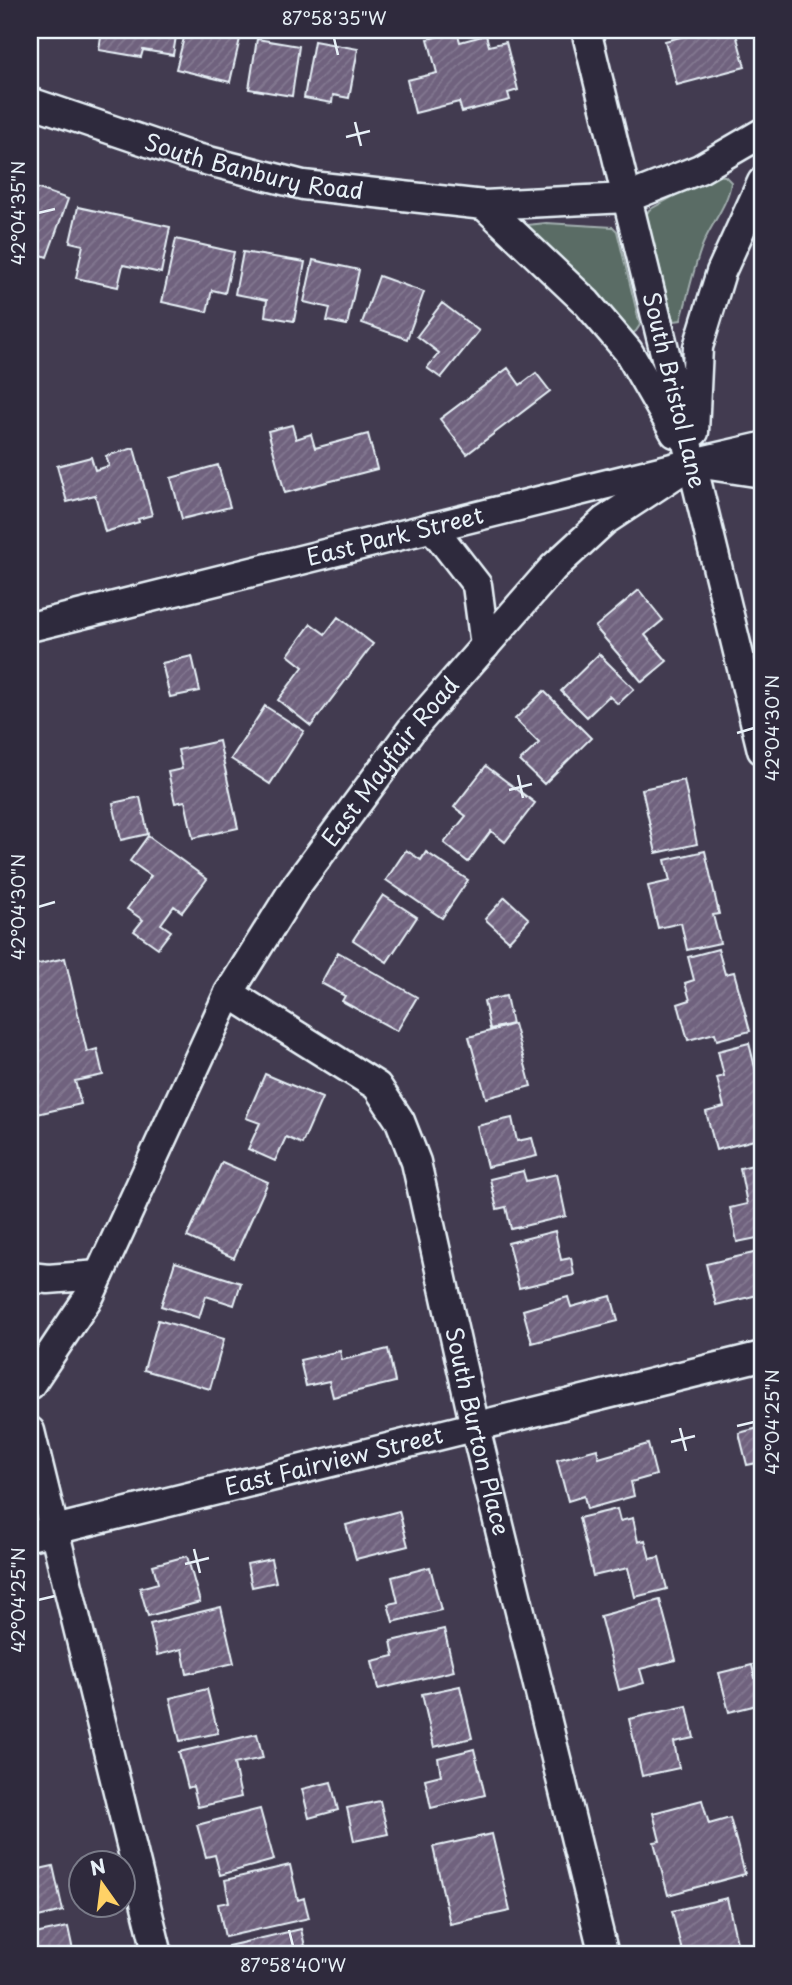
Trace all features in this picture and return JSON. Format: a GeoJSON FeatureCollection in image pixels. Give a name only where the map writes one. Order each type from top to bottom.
{"type":"FeatureCollection","features":[{"type":"Feature","properties":{"kind":"street","name":"South Bristol Lane"},"geometry":{"type":"LineString","coordinates":[[586,30],[762,750]]}},
{"type":"Feature","properties":{"kind":"street","name":"South Banbury Road"},"geometry":{"type":"LineString","coordinates":[[30,102],[189,156],[303,185],[484,205],[627,198]]}},
{"type":"Feature","properties":{"kind":"street"},"geometry":{"type":"LineString","coordinates":[[627,198],[700,169],[762,133]]}},
{"type":"Feature","properties":{"kind":"street"},"geometry":{"type":"LineString","coordinates":[[692,463],[698,347],[721,272],[762,182]]}},
{"type":"Feature","properties":{"kind":"street"},"geometry":{"type":"LineString","coordinates":[[484,205],[587,303],[628,351],[692,463]]}},
{"type":"Feature","properties":{"kind":"street","name":"East Park Street"},"geometry":{"type":"LineString","coordinates":[[30,627],[762,447]]}},
{"type":"Feature","properties":{"kind":"street"},"geometry":{"type":"LineString","coordinates":[[692,463],[762,473]]}},
{"type":"Feature","properties":{"kind":"street","name":"East Mayfair Road"},"geometry":{"type":"LineString","coordinates":[[30,1385],[90,1295],[229,993],[295,889],[412,729],[553,568],[604,521],[692,463]]}},
{"type":"Feature","properties":{"kind":"street"},"geometry":{"type":"LineString","coordinates":[[432,527],[477,585],[485,646]]}},
{"type":"Feature","properties":{"kind":"street","name":"South Burton Place"},"geometry":{"type":"LineString","coordinates":[[229,993],[377,1086],[400,1121],[416,1162],[475,1427],[604,1955]]}},
{"type":"Feature","properties":{"kind":"street"},"geometry":{"type":"LineString","coordinates":[[30,1277],[48,1279],[99,1275]]}},
{"type":"Feature","properties":{"kind":"street","name":"East Fairview Street"},"geometry":{"type":"LineString","coordinates":[[42,1533],[762,1356]]}},
{"type":"Feature","properties":{"kind":"street"},"geometry":{"type":"LineString","coordinates":[[30,1430],[42,1533],[158,1955]]}},
{"type":"Feature","properties":{"kind":"green space"},"geometry":{"type":"Polygon","coordinates":[[[712,175],[725,176],[731,182],[729,191],[701,249],[681,320],[675,321],[643,220],[649,210],[712,175]]]}},
{"type":"Feature","properties":{"kind":"green space"},"geometry":{"type":"Polygon","coordinates":[[[546,223],[613,227],[617,231],[640,325],[636,331],[632,334],[523,230],[527,225],[546,223]]]}},
{"type":"Feature","properties":{"kind":"building"},"geometry":{"type":"Polygon","coordinates":[[[102,30],[177,30],[173,55],[143,50],[141,57],[99,50],[102,30]]]}},
{"type":"Feature","properties":{"kind":"building"},"geometry":{"type":"Polygon","coordinates":[[[186,30],[242,30],[230,82],[176,69],[186,30]]]}},
{"type":"Feature","properties":{"kind":"building"},"geometry":{"type":"Polygon","coordinates":[[[708,30],[735,30],[745,67],[677,85],[665,41],[708,30]]]}},
{"type":"Feature","properties":{"kind":"building"},"geometry":{"type":"Polygon","coordinates":[[[457,31],[460,42],[486,35],[489,46],[506,42],[518,90],[508,93],[510,100],[462,112],[459,102],[415,113],[407,80],[437,73],[428,39],[457,31]]]}},
{"type":"Feature","properties":{"kind":"building"},"geometry":{"type":"Polygon","coordinates":[[[257,39],[299,46],[292,96],[249,89],[257,39]]]}},
{"type":"Feature","properties":{"kind":"building"},"geometry":{"type":"Polygon","coordinates":[[[314,41],[358,49],[349,98],[333,95],[332,103],[304,98],[314,41]]]}},
{"type":"Feature","properties":{"kind":"building"},"geometry":{"type":"Polygon","coordinates":[[[30,186],[68,199],[47,257],[30,251],[30,186]]]}},
{"type":"Feature","properties":{"kind":"building"},"geometry":{"type":"Polygon","coordinates":[[[78,207],[170,227],[161,273],[123,265],[118,287],[76,278],[83,245],[70,242],[78,207]]]}},
{"type":"Feature","properties":{"kind":"building"},"geometry":{"type":"Polygon","coordinates":[[[176,239],[234,252],[225,293],[212,290],[207,312],[162,302],[176,239]]]}},
{"type":"Feature","properties":{"kind":"building"},"geometry":{"type":"Polygon","coordinates":[[[243,252],[305,262],[294,321],[265,316],[267,300],[235,294],[243,252]]]}},
{"type":"Feature","properties":{"kind":"building"},"geometry":{"type":"Polygon","coordinates":[[[313,260],[359,270],[347,325],[327,321],[330,308],[304,302],[313,260]]]}},
{"type":"Feature","properties":{"kind":"building"},"geometry":{"type":"Polygon","coordinates":[[[379,276],[424,292],[407,339],[362,323],[379,276]]]}},
{"type":"Feature","properties":{"kind":"building"},"geometry":{"type":"Polygon","coordinates":[[[442,303],[479,331],[441,378],[427,368],[439,353],[417,336],[442,303]]]}},
{"type":"Feature","properties":{"kind":"building"},"geometry":{"type":"Polygon","coordinates":[[[508,368],[520,385],[536,373],[550,391],[467,454],[440,419],[508,368]]]}},
{"type":"Feature","properties":{"kind":"building"},"geometry":{"type":"Polygon","coordinates":[[[292,425],[296,439],[311,434],[315,448],[368,434],[377,469],[285,493],[268,431],[292,425]]]}},
{"type":"Feature","properties":{"kind":"building"},"geometry":{"type":"Polygon","coordinates":[[[134,448],[152,515],[138,519],[139,522],[105,532],[95,495],[67,502],[57,466],[91,457],[95,470],[109,466],[106,456],[134,448]]]}},
{"type":"Feature","properties":{"kind":"building"},"geometry":{"type":"Polygon","coordinates":[[[218,465],[230,507],[182,519],[171,478],[218,465]]]}},
{"type":"Feature","properties":{"kind":"building"},"geometry":{"type":"Polygon","coordinates":[[[639,590],[663,620],[645,635],[667,661],[642,682],[595,627],[639,590]]]}},
{"type":"Feature","properties":{"kind":"building"},"geometry":{"type":"Polygon","coordinates":[[[338,617],[373,644],[311,726],[278,700],[303,667],[288,655],[311,624],[325,634],[338,617]]]}},
{"type":"Feature","properties":{"kind":"building"},"geometry":{"type":"Polygon","coordinates":[[[599,654],[634,689],[618,704],[609,696],[587,717],[561,691],[599,654]]]}},
{"type":"Feature","properties":{"kind":"building"},"geometry":{"type":"Polygon","coordinates":[[[192,656],[200,691],[170,697],[162,663],[192,656]]]}},
{"type":"Feature","properties":{"kind":"building"},"geometry":{"type":"Polygon","coordinates":[[[544,691],[591,738],[544,784],[520,761],[539,743],[515,719],[544,691]]]}},
{"type":"Feature","properties":{"kind":"building"},"geometry":{"type":"Polygon","coordinates":[[[265,706],[304,731],[270,784],[231,759],[265,706]]]}},
{"type":"Feature","properties":{"kind":"building"},"geometry":{"type":"Polygon","coordinates":[[[219,741],[238,828],[193,838],[185,801],[175,803],[168,772],[182,769],[178,750],[219,741]]]}},
{"type":"Feature","properties":{"kind":"building"},"geometry":{"type":"Polygon","coordinates":[[[486,766],[535,803],[505,842],[491,831],[468,862],[444,843],[466,816],[454,807],[486,766]]]}},
{"type":"Feature","properties":{"kind":"building"},"geometry":{"type":"Polygon","coordinates":[[[684,780],[697,844],[656,853],[642,789],[684,780]]]}},
{"type":"Feature","properties":{"kind":"building"},"geometry":{"type":"Polygon","coordinates":[[[140,797],[148,834],[121,840],[113,803],[140,797]]]}},
{"type":"Feature","properties":{"kind":"building"},"geometry":{"type":"Polygon","coordinates":[[[148,836],[207,879],[182,912],[174,906],[161,924],[171,931],[158,948],[134,931],[143,920],[127,909],[151,876],[130,861],[148,836]]]}},
{"type":"Feature","properties":{"kind":"building"},"geometry":{"type":"Polygon","coordinates":[[[406,850],[421,860],[426,852],[468,880],[442,918],[386,880],[406,850]]]}},
{"type":"Feature","properties":{"kind":"building"},"geometry":{"type":"Polygon","coordinates":[[[705,851],[719,914],[713,915],[720,943],[687,950],[681,923],[658,928],[648,886],[670,881],[665,860],[705,851]]]}},
{"type":"Feature","properties":{"kind":"building"},"geometry":{"type":"Polygon","coordinates":[[[383,895],[417,917],[387,962],[353,940],[383,895]]]}},
{"type":"Feature","properties":{"kind":"building"},"geometry":{"type":"Polygon","coordinates":[[[505,897],[529,919],[509,941],[485,919],[505,897]]]}},
{"type":"Feature","properties":{"kind":"building"},"geometry":{"type":"Polygon","coordinates":[[[718,949],[725,974],[734,972],[750,1031],[717,1040],[715,1033],[688,1040],[678,1004],[690,1000],[685,983],[694,980],[688,957],[718,949]]]}},
{"type":"Feature","properties":{"kind":"building"},"geometry":{"type":"Polygon","coordinates":[[[338,952],[417,997],[397,1031],[342,1001],[345,996],[321,983],[338,952]]]}},
{"type":"Feature","properties":{"kind":"building"},"geometry":{"type":"Polygon","coordinates":[[[65,958],[87,1052],[97,1049],[103,1075],[75,1081],[81,1104],[37,1114],[30,1085],[30,966],[65,958]]]}},
{"type":"Feature","properties":{"kind":"building"},"geometry":{"type":"Polygon","coordinates":[[[506,996],[512,1024],[490,1029],[484,1001],[506,996]]]}},
{"type":"Feature","properties":{"kind":"building"},"geometry":{"type":"Polygon","coordinates":[[[514,1024],[531,1086],[486,1098],[469,1037],[514,1024]]]}},
{"type":"Feature","properties":{"kind":"building"},"geometry":{"type":"Polygon","coordinates":[[[749,1043],[762,1096],[762,1138],[716,1150],[706,1112],[724,1107],[717,1078],[724,1076],[718,1051],[749,1043]]]}},
{"type":"Feature","properties":{"kind":"building"},"geometry":{"type":"Polygon","coordinates":[[[265,1074],[322,1098],[302,1144],[286,1137],[275,1161],[248,1149],[260,1123],[246,1118],[265,1074]]]}},
{"type":"Feature","properties":{"kind":"building"},"geometry":{"type":"Polygon","coordinates":[[[512,1118],[517,1141],[532,1138],[537,1156],[487,1167],[477,1126],[512,1118]]]}},
{"type":"Feature","properties":{"kind":"building"},"geometry":{"type":"Polygon","coordinates":[[[222,1162],[268,1182],[234,1258],[187,1237],[222,1162]]]}},
{"type":"Feature","properties":{"kind":"building"},"geometry":{"type":"Polygon","coordinates":[[[762,1163],[762,1237],[737,1242],[730,1208],[747,1204],[740,1168],[762,1163]]]}},
{"type":"Feature","properties":{"kind":"building"},"geometry":{"type":"Polygon","coordinates":[[[523,1171],[526,1181],[557,1174],[566,1216],[511,1229],[506,1207],[497,1209],[490,1179],[523,1171]]]}},
{"type":"Feature","properties":{"kind":"building"},"geometry":{"type":"Polygon","coordinates":[[[555,1231],[561,1260],[571,1258],[574,1275],[519,1288],[508,1243],[555,1231]]]}},
{"type":"Feature","properties":{"kind":"building"},"geometry":{"type":"Polygon","coordinates":[[[762,1251],[762,1294],[716,1305],[706,1264],[762,1251]]]}},
{"type":"Feature","properties":{"kind":"building"},"geometry":{"type":"Polygon","coordinates":[[[175,1262],[241,1283],[234,1305],[206,1296],[199,1318],[161,1306],[175,1262]]]}},
{"type":"Feature","properties":{"kind":"building"},"geometry":{"type":"Polygon","coordinates":[[[611,1296],[618,1321],[532,1343],[523,1310],[568,1297],[571,1307],[611,1296]]]}},
{"type":"Feature","properties":{"kind":"building"},"geometry":{"type":"Polygon","coordinates":[[[158,1320],[224,1339],[210,1389],[144,1370],[158,1320]]]}},
{"type":"Feature","properties":{"kind":"building"},"geometry":{"type":"Polygon","coordinates":[[[388,1349],[395,1382],[333,1397],[329,1381],[306,1386],[300,1360],[340,1351],[342,1360],[388,1349]]]}},
{"type":"Feature","properties":{"kind":"building"},"geometry":{"type":"Polygon","coordinates":[[[762,1427],[762,1462],[747,1465],[739,1433],[762,1427]]]}},
{"type":"Feature","properties":{"kind":"building"},"geometry":{"type":"Polygon","coordinates":[[[648,1444],[656,1475],[631,1482],[634,1496],[587,1509],[584,1496],[568,1501],[557,1460],[597,1449],[599,1458],[648,1444]]]}},
{"type":"Feature","properties":{"kind":"building"},"geometry":{"type":"Polygon","coordinates":[[[617,1509],[620,1521],[633,1518],[638,1542],[645,1540],[650,1559],[659,1557],[667,1589],[635,1597],[628,1568],[593,1576],[579,1518],[617,1509]]]}},
{"type":"Feature","properties":{"kind":"building"},"geometry":{"type":"Polygon","coordinates":[[[399,1511],[408,1546],[356,1559],[346,1525],[399,1511]]]}},
{"type":"Feature","properties":{"kind":"building"},"geometry":{"type":"Polygon","coordinates":[[[187,1556],[200,1602],[148,1616],[140,1588],[158,1583],[153,1565],[187,1556]]]}},
{"type":"Feature","properties":{"kind":"building"},"geometry":{"type":"Polygon","coordinates":[[[271,1559],[276,1582],[252,1587],[247,1564],[271,1559]]]}},
{"type":"Feature","properties":{"kind":"building"},"geometry":{"type":"Polygon","coordinates":[[[430,1567],[441,1610],[393,1622],[388,1604],[398,1602],[392,1577],[430,1567]]]}},
{"type":"Feature","properties":{"kind":"building"},"geometry":{"type":"Polygon","coordinates":[[[660,1600],[676,1660],[640,1669],[644,1683],[619,1690],[600,1616],[660,1600]]]}},
{"type":"Feature","properties":{"kind":"building"},"geometry":{"type":"Polygon","coordinates":[[[221,1607],[234,1663],[187,1674],[182,1649],[157,1655],[150,1624],[221,1607]]]}},
{"type":"Feature","properties":{"kind":"building"},"geometry":{"type":"Polygon","coordinates":[[[444,1629],[454,1671],[378,1689],[372,1661],[394,1656],[391,1641],[444,1629]]]}},
{"type":"Feature","properties":{"kind":"building"},"geometry":{"type":"Polygon","coordinates":[[[752,1665],[761,1704],[729,1712],[719,1673],[752,1665]]]}},
{"type":"Feature","properties":{"kind":"building"},"geometry":{"type":"Polygon","coordinates":[[[460,1686],[472,1738],[434,1747],[422,1694],[460,1686]]]}},
{"type":"Feature","properties":{"kind":"building"},"geometry":{"type":"Polygon","coordinates":[[[207,1689],[218,1733],[180,1741],[170,1698],[207,1689]]]}},
{"type":"Feature","properties":{"kind":"building"},"geometry":{"type":"Polygon","coordinates":[[[687,1706],[694,1738],[674,1742],[679,1768],[642,1776],[629,1719],[687,1706]]]}},
{"type":"Feature","properties":{"kind":"building"},"geometry":{"type":"Polygon","coordinates":[[[257,1734],[263,1758],[234,1764],[241,1797],[198,1807],[193,1786],[188,1788],[179,1752],[257,1734]]]}},
{"type":"Feature","properties":{"kind":"building"},"geometry":{"type":"Polygon","coordinates":[[[474,1749],[485,1795],[431,1808],[425,1779],[441,1775],[438,1758],[474,1749]]]}},
{"type":"Feature","properties":{"kind":"building"},"geometry":{"type":"Polygon","coordinates":[[[331,1782],[338,1810],[309,1818],[302,1789],[331,1782]]]}},
{"type":"Feature","properties":{"kind":"building"},"geometry":{"type":"Polygon","coordinates":[[[702,1800],[709,1824],[730,1818],[745,1874],[668,1895],[654,1842],[660,1841],[653,1813],[702,1800]]]}},
{"type":"Feature","properties":{"kind":"building"},"geometry":{"type":"Polygon","coordinates":[[[380,1801],[388,1834],[354,1841],[347,1808],[380,1801]]]}},
{"type":"Feature","properties":{"kind":"building"},"geometry":{"type":"Polygon","coordinates":[[[30,1804],[40,1835],[30,1838],[30,1804]]]}},
{"type":"Feature","properties":{"kind":"building"},"geometry":{"type":"Polygon","coordinates":[[[260,1809],[274,1860],[220,1875],[215,1855],[206,1857],[197,1825],[260,1809]]]}},
{"type":"Feature","properties":{"kind":"building"},"geometry":{"type":"Polygon","coordinates":[[[492,1834],[510,1911],[450,1924],[433,1847],[492,1834]]]}},
{"type":"Feature","properties":{"kind":"building"},"geometry":{"type":"Polygon","coordinates":[[[290,1865],[298,1900],[304,1898],[309,1918],[225,1937],[218,1904],[229,1902],[225,1880],[290,1865]]]}},
{"type":"Feature","properties":{"kind":"building"},"geometry":{"type":"Polygon","coordinates":[[[53,1866],[63,1911],[30,1919],[30,1871],[53,1866]]]}},
{"type":"Feature","properties":{"kind":"building"},"geometry":{"type":"Polygon","coordinates":[[[727,1898],[737,1943],[683,1955],[672,1911],[727,1898]]]}},
{"type":"Feature","properties":{"kind":"building"},"geometry":{"type":"Polygon","coordinates":[[[68,1927],[74,1955],[30,1955],[30,1935],[68,1927]]]}},
{"type":"Feature","properties":{"kind":"building"},"geometry":{"type":"Polygon","coordinates":[[[301,1929],[307,1955],[230,1955],[228,1946],[301,1929]]]}},
{"type":"Feature","properties":{"kind":"building"},"geometry":{"type":"Polygon","coordinates":[[[501,1949],[502,1955],[477,1955],[501,1949]]]}}]}
